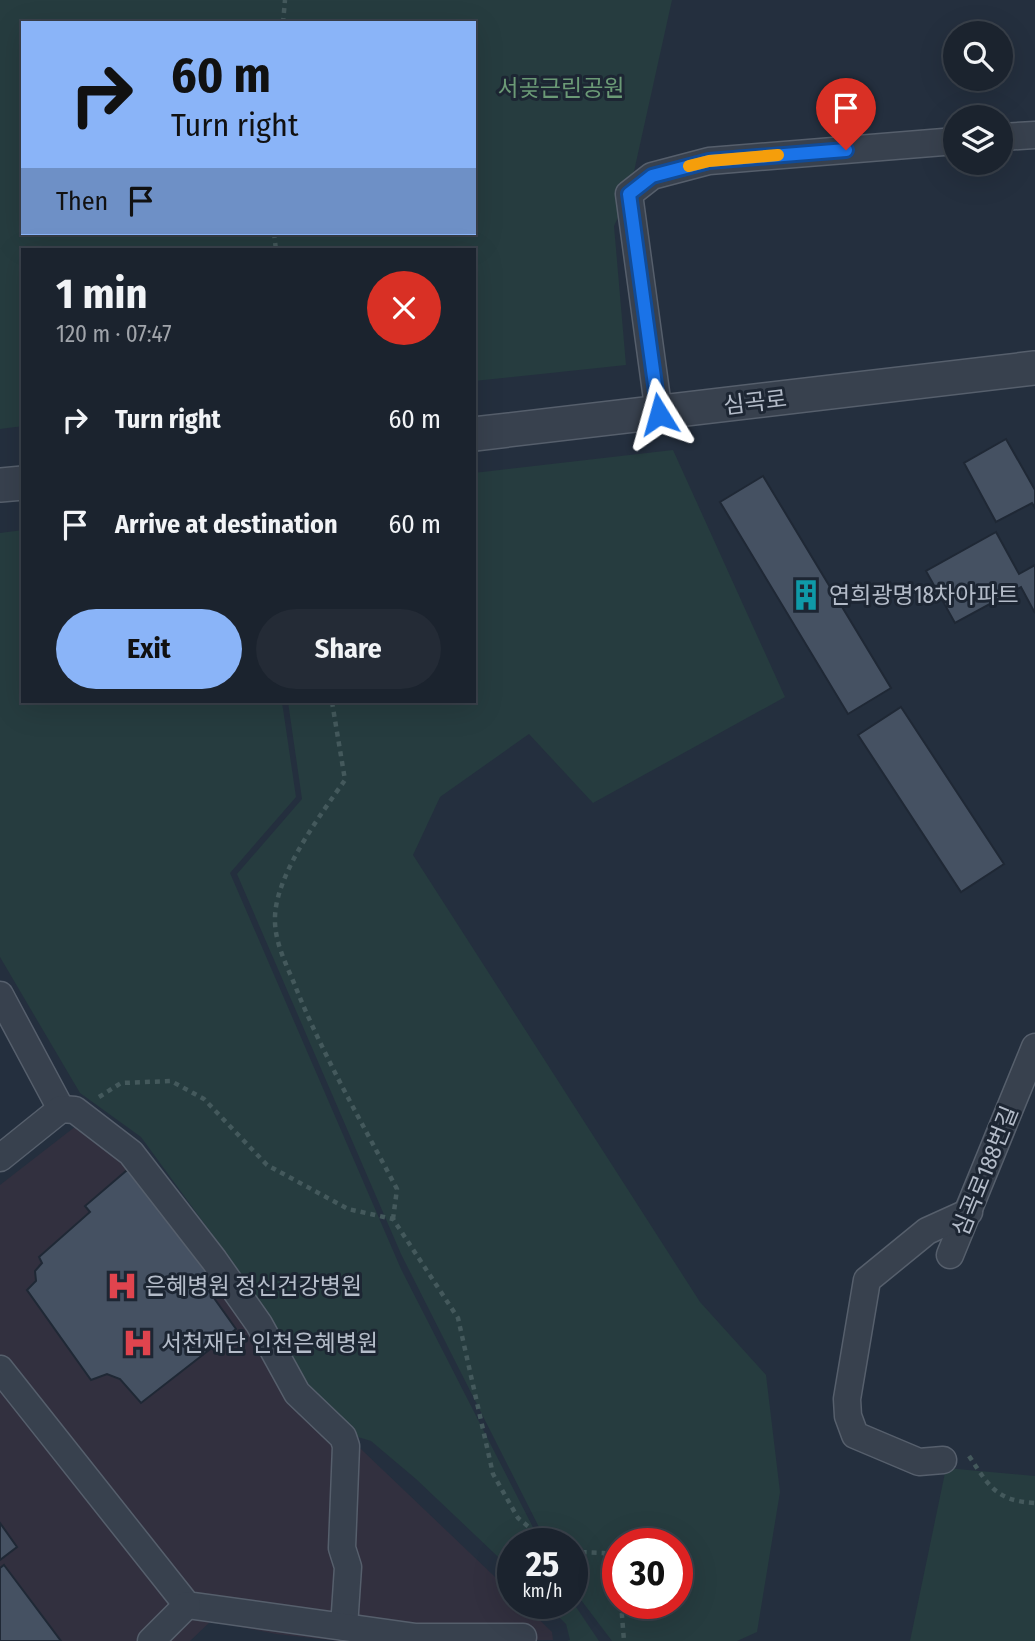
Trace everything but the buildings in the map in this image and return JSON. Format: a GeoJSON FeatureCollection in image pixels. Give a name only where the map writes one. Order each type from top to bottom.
{"type":"FeatureCollection","features":[{"type":"Feature","properties":{"kind":"street"},"geometry":{"type":"LineString","coordinates":[[1013,136],[1035,135]]}},
{"type":"Feature","properties":{"kind":"street"},"geometry":{"type":"LineString","coordinates":[[659,414],[629,194],[652,176],[709,161],[943,142]]}},
{"type":"Feature","properties":{"kind":"street","name":"심곡로"},"geometry":{"type":"LineString","coordinates":[[476,434],[1035,368]]}},
{"type":"Feature","properties":{"kind":"street"},"geometry":{"type":"LineString","coordinates":[[0,485],[21,483]]}},
{"type":"Feature","properties":{"kind":"street"},"geometry":{"type":"LineString","coordinates":[[0,995],[61,1109]]}},
{"type":"Feature","properties":{"kind":"street","name":"심곡로188번길"},"geometry":{"type":"LineString","coordinates":[[950,1255],[1035,1047]]}},
{"type":"Feature","properties":{"kind":"street"},"geometry":{"type":"LineString","coordinates":[[0,1158],[61,1109],[75,1110],[131,1153],[214,1260],[259,1324],[297,1392],[343,1437],[346,1446],[342,1548],[348,1567],[344,1627]]}},
{"type":"Feature","properties":{"kind":"street"},"geometry":{"type":"LineString","coordinates":[[943,1460],[919,1462],[855,1435],[848,1416],[847,1399],[867,1280],[928,1231],[969,1212]]}},
{"type":"Feature","properties":{"kind":"street"},"geometry":{"type":"LineString","coordinates":[[0,1369],[187,1605],[416,1637],[523,1637]]}},
{"type":"Feature","properties":{"kind":"street"},"geometry":{"type":"LineString","coordinates":[[151,1641],[187,1605]]}},
{"type":"Feature","properties":{"kind":"path"},"geometry":{"type":"LineString","coordinates":[[283,21],[285,0]]}},
{"type":"Feature","properties":{"kind":"path"},"geometry":{"type":"LineString","coordinates":[[332,703],[345,780],[306,838],[283,884],[275,916],[279,946],[311,1027],[397,1189],[393,1219],[458,1318],[493,1474],[518,1518],[530,1528]]}},
{"type":"Feature","properties":{"kind":"path"},"geometry":{"type":"LineString","coordinates":[[121,1083],[172,1081],[204,1099],[268,1165],[348,1209],[393,1219]]}},
{"type":"Feature","properties":{"kind":"path"},"geometry":{"type":"LineString","coordinates":[[943,1460],[964,1447],[988,1486],[1003,1498],[1035,1503]]}},
{"type":"Feature","properties":{"kind":"path"},"geometry":{"type":"LineString","coordinates":[[622,1619],[624,1641]]}},
{"type":"Feature","properties":{"kind":"shaded area","name":"서천재단 인천은혜병원"},"geometry":{"type":"Polygon","coordinates":[[[101,1113],[135,1138],[253,1296],[299,1390],[497,1579],[497,1619],[539,1619],[552,1632],[553,1640],[339,1641],[276,1634],[211,1621],[190,1641],[0,1641],[0,1185],[76,1126],[101,1113]]]}},
{"type":"Feature","properties":{"kind":"green space","name":"서곶근린공원"},"geometry":{"type":"Polygon","coordinates":[[[0,0],[672,0],[629,194],[614,226],[626,365],[476,381],[476,248],[21,248],[21,426],[0,429],[0,0]]]}},
{"type":"Feature","properties":{"kind":"green space"},"geometry":{"type":"Polygon","coordinates":[[[673,450],[785,697],[593,803],[529,734],[440,797],[413,855],[700,1302],[766,1375],[780,1492],[757,1632],[737,1641],[612,1641],[588,1609],[588,1528],[539,1528],[401,1254],[237,874],[302,799],[288,703],[476,703],[476,473],[673,450]]]}},
{"type":"Feature","properties":{"kind":"green space"},"geometry":{"type":"Polygon","coordinates":[[[21,530],[21,703],[282,703],[296,797],[230,873],[401,1269],[533,1528],[497,1528],[497,1556],[416,1479],[371,1441],[345,1433],[300,1389],[255,1293],[141,1137],[80,1093],[0,957],[0,533],[21,530]]]}},
{"type":"Feature","properties":{"kind":"green space"},"geometry":{"type":"Polygon","coordinates":[[[946,1468],[1035,1476],[1035,1641],[910,1641],[946,1468]]]}},
{"type":"Feature","properties":{"kind":"green space"},"geometry":{"type":"Polygon","coordinates":[[[561,1619],[584,1619],[599,1641],[567,1641],[570,1640],[566,1624],[561,1619]]]}},
{"type":"Feature","properties":{"kind":"slow traffic"},"geometry":{"type":"LineString","coordinates":[[689,166],[709,161],[778,155]]}},
{"type":"Feature","properties":{"kind":"place","name":"연희광명18차아파트"},"geometry":{"type":"Point","coordinates":[806,595]}},
{"type":"Feature","properties":{"kind":"place","name":"은혜병원 정신건강병원"},"geometry":{"type":"Point","coordinates":[122,1286]}},
{"type":"Feature","properties":{"kind":"place","name":"서천재단 인천은혜병원"},"geometry":{"type":"Point","coordinates":[138,1343]}},
{"type":"Feature","properties":{"kind":"route"},"geometry":{"type":"LineString","coordinates":[[659,414],[629,194],[652,176],[709,161],[846,150]]}}]}
